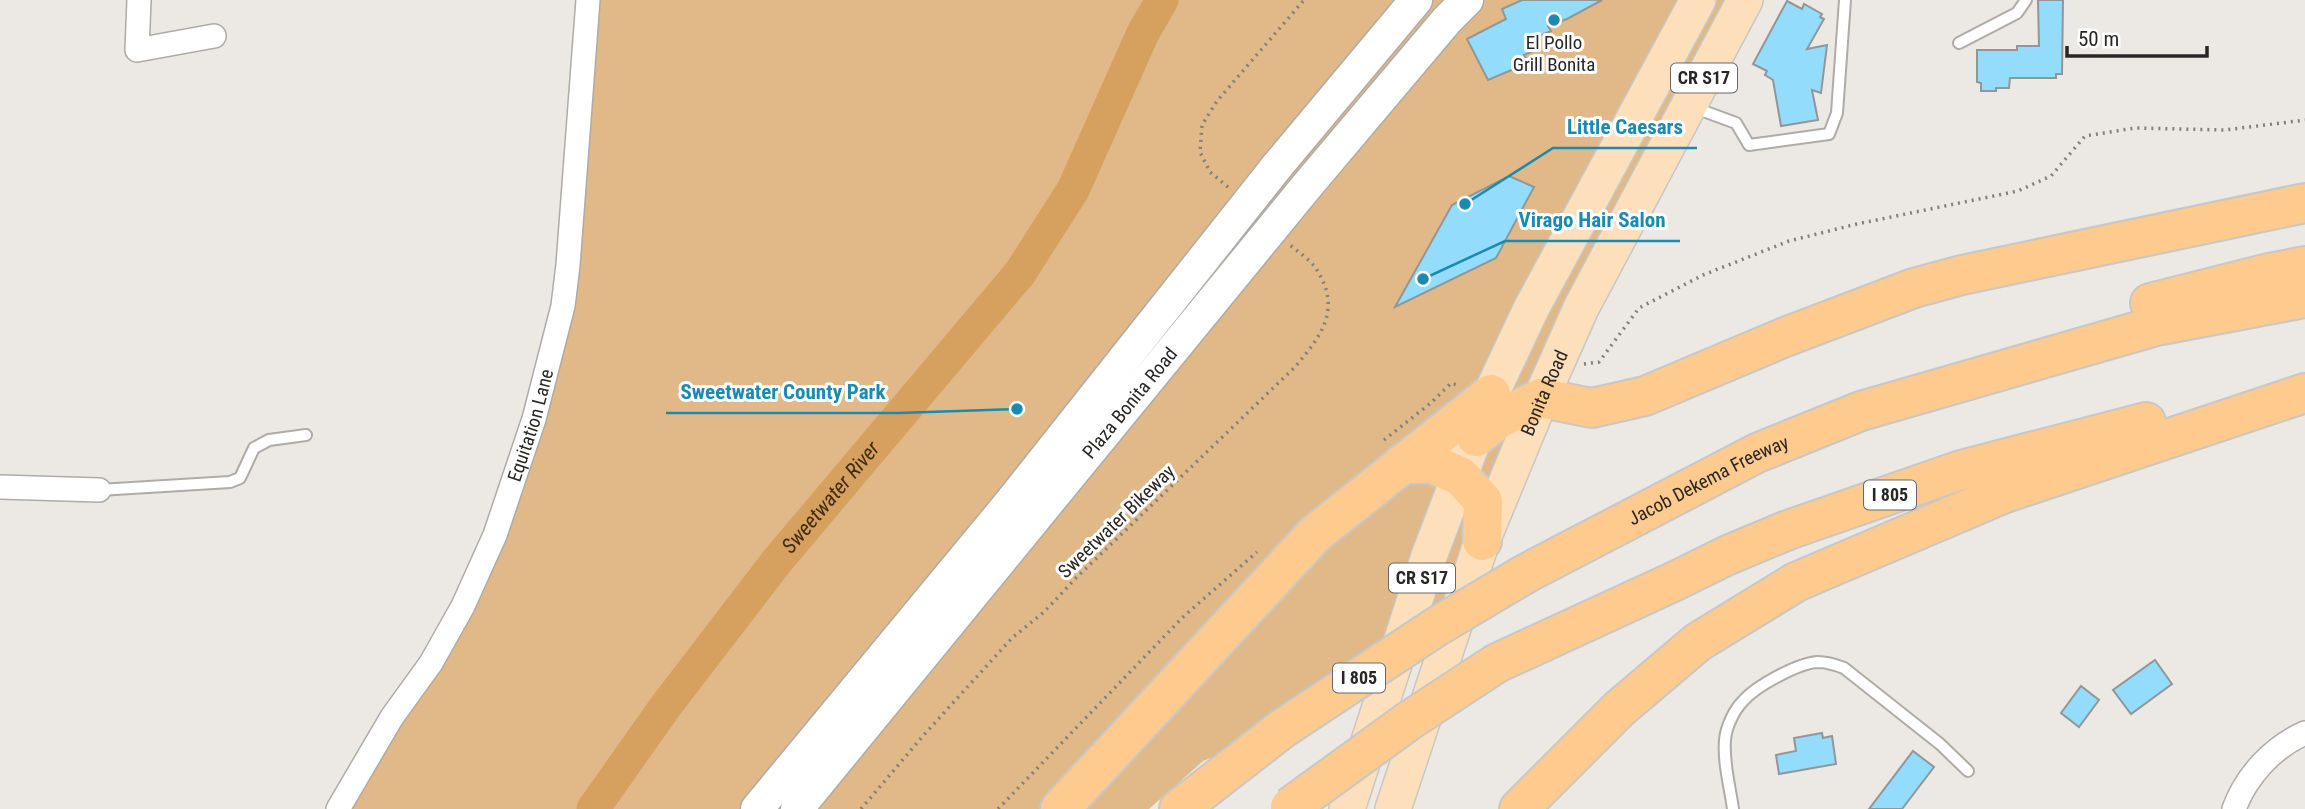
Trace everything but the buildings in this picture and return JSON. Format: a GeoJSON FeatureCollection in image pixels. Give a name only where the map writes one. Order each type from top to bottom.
{"type":"FeatureCollection","features":[{"type":"Feature","properties":{"kind":"highway"},"geometry":{"type":"LineString","coordinates":[[1476,436],[1548,383],[1592,408],[1645,396],[1785,337],[1914,288],[1975,272],[2305,203]]}},
{"type":"Feature","properties":{"kind":"highway"},"geometry":{"type":"LineString","coordinates":[[1861,411],[1912,382],[2062,328],[2171,298],[2305,267]]}},
{"type":"Feature","properties":{"kind":"highway","name":"Jacob Dekema Freeway"},"geometry":{"type":"LineString","coordinates":[[1179,809],[1282,729],[1436,627],[1525,574],[1756,453],[1861,411],[2156,326],[2305,298]]}},
{"type":"Feature","properties":{"kind":"highway"},"geometry":{"type":"LineString","coordinates":[[1519,809],[1619,709],[1698,642],[1796,582],[2005,493],[2305,392]]}},
{"type":"Feature","properties":{"kind":"highway","name":"I 805"},"geometry":{"type":"LineString","coordinates":[[1289,808],[1410,720],[1497,663],[1764,540],[1961,470],[2132,425],[2305,392]]}},
{"type":"Feature","properties":{"kind":"highway"},"geometry":{"type":"LineString","coordinates":[[1060,809],[1315,534],[1492,394]]}},
{"type":"Feature","properties":{"kind":"highway"},"geometry":{"type":"LineString","coordinates":[[1402,464],[1432,464],[1460,476],[1483,501],[1482,541]]}},
{"type":"Feature","properties":{"kind":"main road","name":"Plaza Bonita Road"},"geometry":{"type":"LineString","coordinates":[[757,809],[1010,503],[1278,165],[1416,0]]}},
{"type":"Feature","properties":{"kind":"main road","name":"Plaza Bonita Road"},"geometry":{"type":"LineString","coordinates":[[797,809],[1306,187],[1447,20],[1467,0]]}},
{"type":"Feature","properties":{"kind":"main road","name":"CR S17"},"geometry":{"type":"LineString","coordinates":[[1347,809],[1429,556],[1492,394],[1531,309],[1698,0]]}},
{"type":"Feature","properties":{"kind":"main road","name":"Bonita Road"},"geometry":{"type":"LineString","coordinates":[[1393,809],[1482,541],[1548,383],[1581,308],[1745,0]]}},
{"type":"Feature","properties":{"kind":"street"},"geometry":{"type":"LineString","coordinates":[[139,0],[136,50],[214,36]]}},
{"type":"Feature","properties":{"kind":"street","name":"Equitation Lane"},"geometry":{"type":"LineString","coordinates":[[338,809],[392,717],[431,663],[463,606],[495,535],[534,419],[565,292],[572,234],[588,0]]}},
{"type":"Feature","properties":{"kind":"street"},"geometry":{"type":"LineString","coordinates":[[0,487],[99,490]]}},
{"type":"Feature","properties":{"kind":"street"},"geometry":{"type":"LineString","coordinates":[[2234,809],[2247,783],[2259,768],[2284,745],[2305,733]]}},
{"type":"Feature","properties":{"kind":"lane"},"geometry":{"type":"LineString","coordinates":[[1689,105],[1736,123],[1749,145],[1829,134],[1837,113],[1845,0]]}},
{"type":"Feature","properties":{"kind":"lane"},"geometry":{"type":"LineString","coordinates":[[1959,43],[2017,13],[2026,0]]}},
{"type":"Feature","properties":{"kind":"lane"},"geometry":{"type":"LineString","coordinates":[[99,490],[230,482],[240,478],[254,448],[269,440],[306,435]]}},
{"type":"Feature","properties":{"kind":"lane"},"geometry":{"type":"LineString","coordinates":[[1733,809],[1725,738],[1731,718],[1743,700],[1763,686],[1783,674],[1818,662],[1844,668],[1940,744],[1968,771]]}},
{"type":"Feature","properties":{"kind":"path"},"geometry":{"type":"LineString","coordinates":[[1228,187],[1210,173],[1200,152],[1202,125],[1217,101],[1304,0]]}},
{"type":"Feature","properties":{"kind":"path"},"geometry":{"type":"LineString","coordinates":[[1548,383],[1599,362],[1639,308],[1703,275],[1789,242],[1857,224],[2018,191],[2051,176],[2085,136],[2135,128],[2225,130],[2305,120]]}},
{"type":"Feature","properties":{"kind":"path","name":"Sweetwater Bikeway"},"geometry":{"type":"LineString","coordinates":[[861,809],[1012,638],[1044,612],[1295,367],[1318,340],[1329,304],[1327,292],[1316,268],[1289,243]]}},
{"type":"Feature","properties":{"kind":"shaded area"},"geometry":{"type":"Polygon","coordinates":[[[592,0],[1728,0],[1447,598],[1381,641],[1282,729],[1203,761],[1149,809],[339,809],[429,665],[539,419],[592,0]]]}},
{"type":"Feature","properties":{"kind":"waterway","name":"Sweetwater River"},"geometry":{"type":"LineString","coordinates":[[593,809],[665,707],[777,561],[1020,273],[1073,190],[1143,33],[1162,0]]}},
{"type":"Feature","properties":{"kind":"place","name":"El Pollo Grill Bonita"},"geometry":{"type":"Point","coordinates":[1554,20]}},
{"type":"Feature","properties":{"kind":"place","name":"Little Caesars"},"geometry":{"type":"Point","coordinates":[1465,204]}},
{"type":"Feature","properties":{"kind":"place","name":"Virago Hair Salon"},"geometry":{"type":"Point","coordinates":[1423,279]}},
{"type":"Feature","properties":{"kind":"place","name":"Sweetwater County Park"},"geometry":{"type":"Point","coordinates":[1017,409]}}]}
